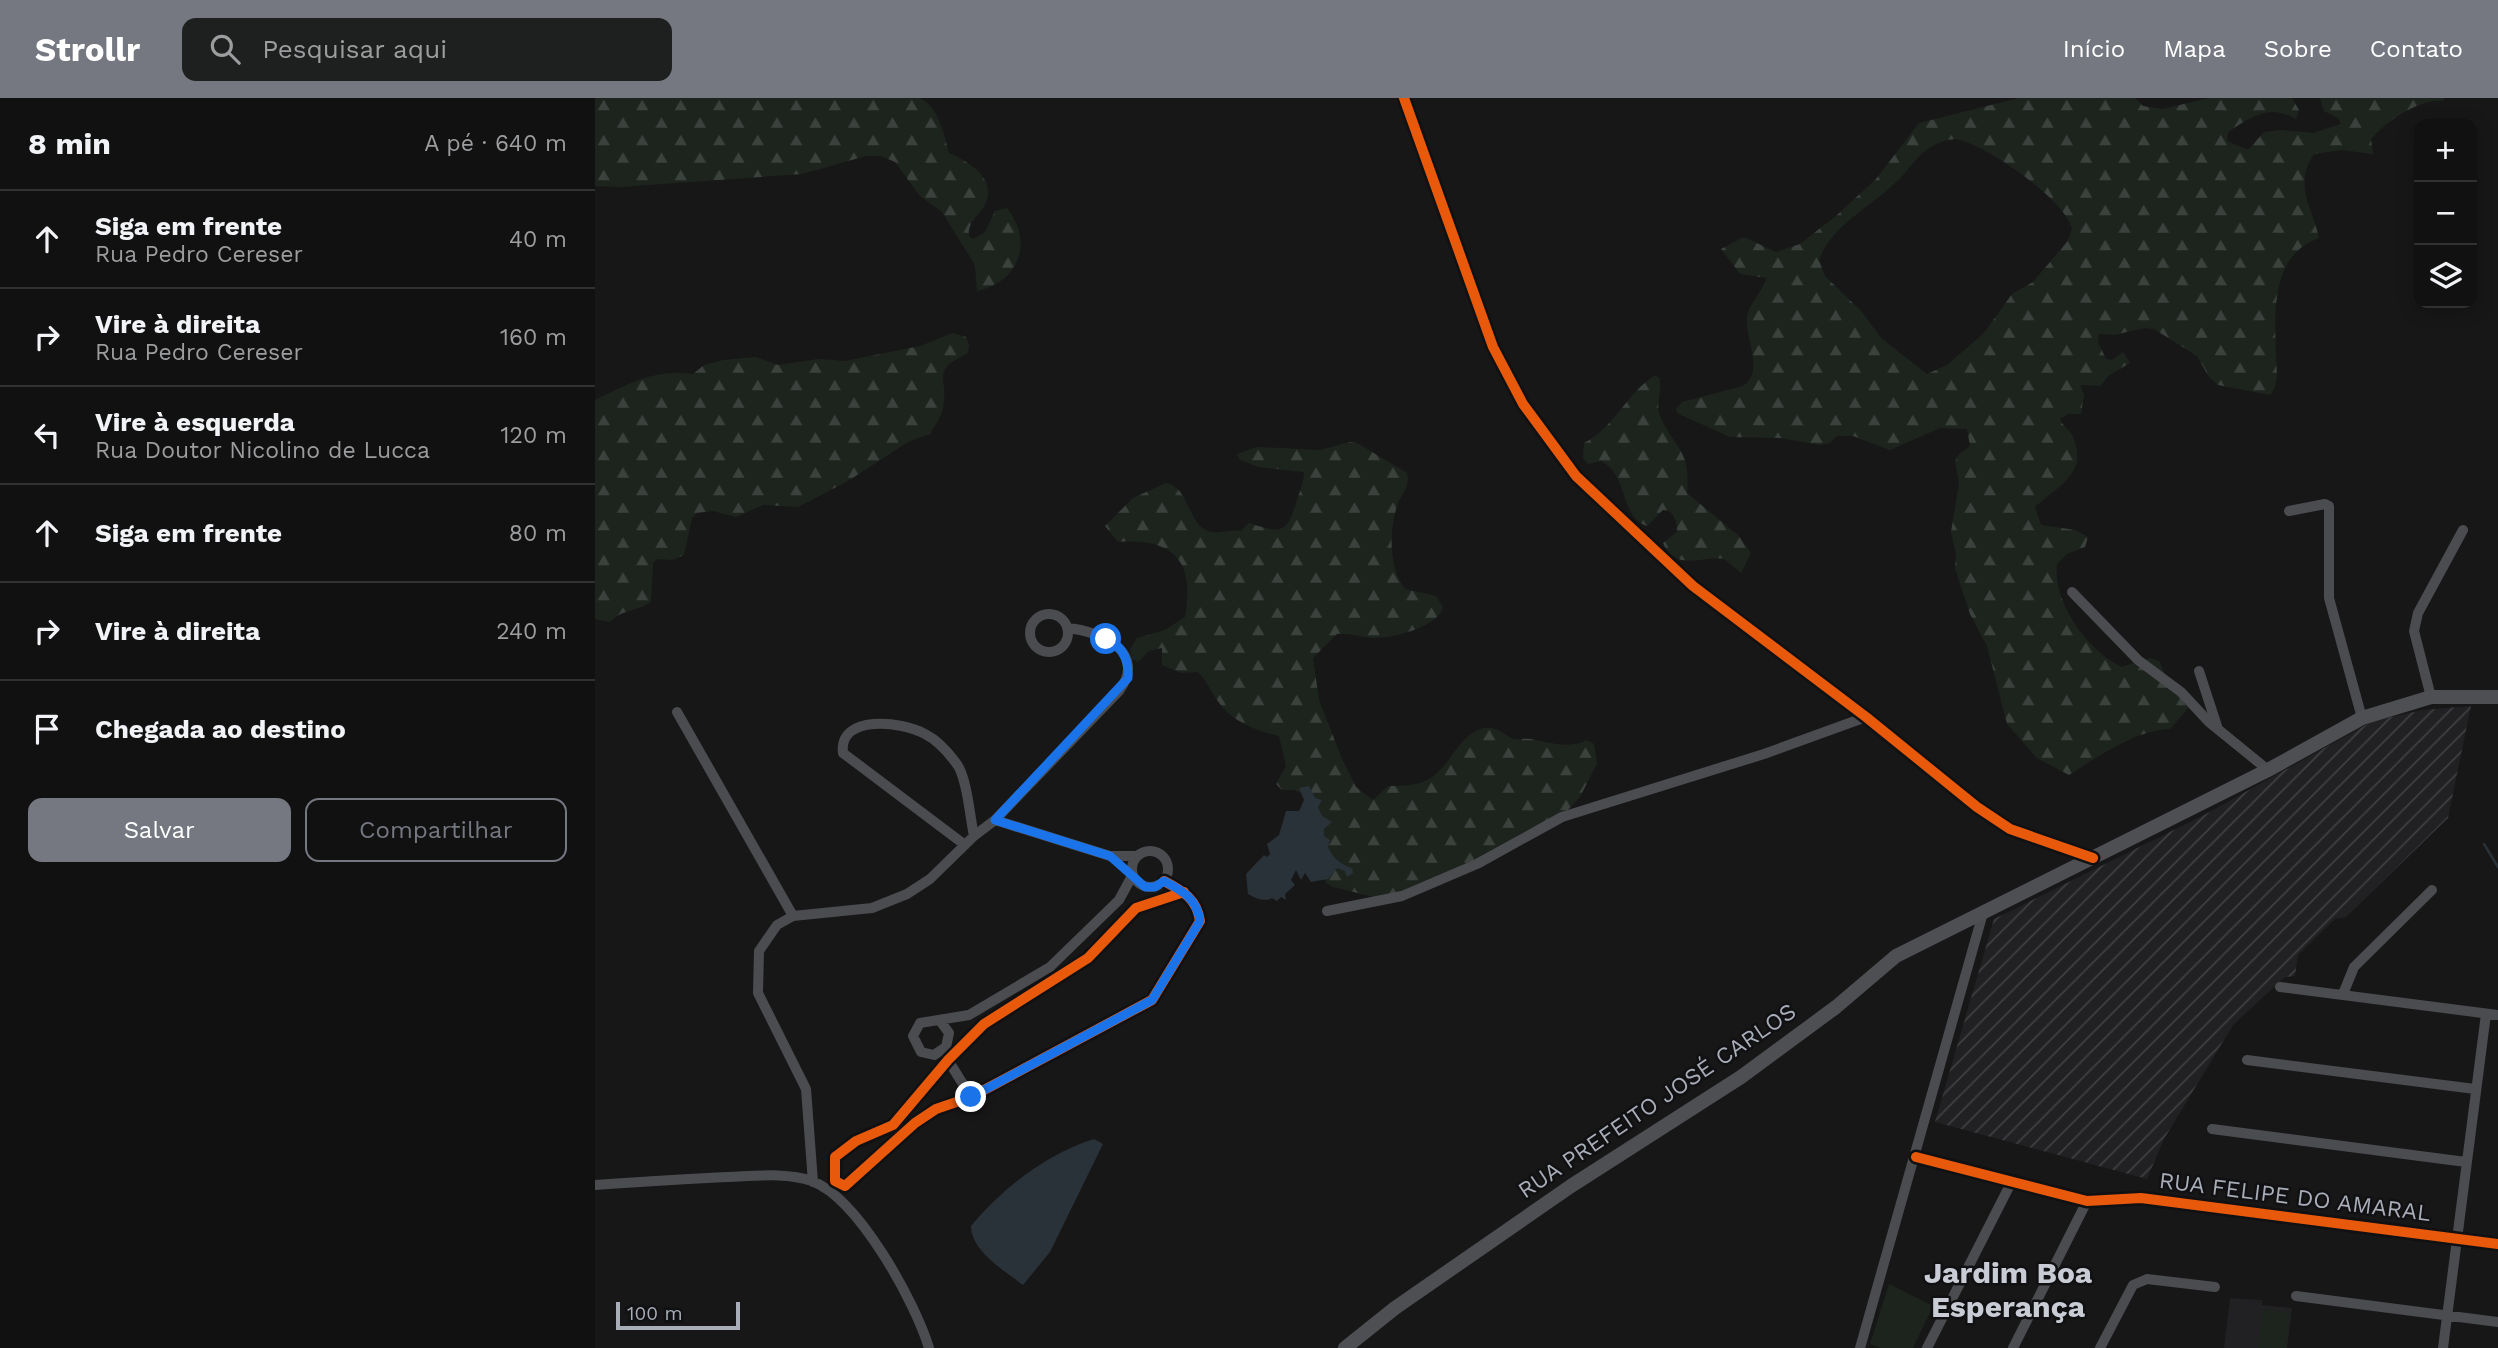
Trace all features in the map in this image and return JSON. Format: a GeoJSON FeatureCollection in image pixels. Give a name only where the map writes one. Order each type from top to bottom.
{"type":"FeatureCollection","features":[{"type":"Feature","properties":{"kind":"main road","name":"RUA PREFEITO JOSÉ CARLOS"},"geometry":{"type":"LineString","coordinates":[[1345,1348],[1395,1308],[1560,1193],[1741,1077],[1836,1007],[1896,956],[2268,770],[2362,718],[2431,697],[2498,697]]}},
{"type":"Feature","properties":{"kind":"street"},"geometry":{"type":"LineString","coordinates":[[1404,98],[1493,347],[1523,404],[1576,476],[1693,586],[1866,717],[1976,807],[2010,829],[2093,858]]}},
{"type":"Feature","properties":{"kind":"street"},"geometry":{"type":"LineString","coordinates":[[2289,511],[2325,504],[2329,506],[2329,598],[2362,718]]}},
{"type":"Feature","properties":{"kind":"street"},"geometry":{"type":"LineString","coordinates":[[2431,697],[2414,631],[2417,613],[2463,530]]}},
{"type":"Feature","properties":{"kind":"street"},"geometry":{"type":"LineString","coordinates":[[2072,592],[2129,652],[2181,692],[2220,732],[2268,770]]}},
{"type":"Feature","properties":{"kind":"street"},"geometry":{"type":"LineString","coordinates":[[1064,645],[1067,628],[1062,620],[1048,614],[1039,617],[1030,629],[1031,639],[1041,650],[1051,652],[1064,645],[1095,636]]}},
{"type":"Feature","properties":{"kind":"street"},"geometry":{"type":"LineString","coordinates":[[813,1182],[806,1089],[764,1007],[757,980],[759,951],[777,925],[793,916],[872,908],[892,901],[930,879],[974,836],[995,820],[1128,678],[1129,666],[1115,643],[1067,628]]}},
{"type":"Feature","properties":{"kind":"street"},"geometry":{"type":"LineString","coordinates":[[2199,671],[2220,732]]}},
{"type":"Feature","properties":{"kind":"street"},"geometry":{"type":"LineString","coordinates":[[677,712],[793,916]]}},
{"type":"Feature","properties":{"kind":"street"},"geometry":{"type":"LineString","coordinates":[[1327,911],[1402,897],[1477,864],[1562,817],[1764,754],[1866,717]]}},
{"type":"Feature","properties":{"kind":"street"},"geometry":{"type":"LineString","coordinates":[[965,845],[843,753],[843,739],[849,731],[859,727],[894,725],[925,733],[959,765],[974,836]]}},
{"type":"Feature","properties":{"kind":"street"},"geometry":{"type":"LineString","coordinates":[[941,1022],[969,1015],[1050,967],[1119,900],[1145,887],[1155,887],[1164,881],[1168,869],[1164,857],[1154,851],[1137,856],[1110,856],[995,820]]}},
{"type":"Feature","properties":{"kind":"street"},"geometry":{"type":"LineString","coordinates":[[1110,856],[1145,887]]}},
{"type":"Feature","properties":{"kind":"street"},"geometry":{"type":"LineString","coordinates":[[1119,900],[1132,874],[1137,856]]}},
{"type":"Feature","properties":{"kind":"street"},"geometry":{"type":"LineString","coordinates":[[1164,881],[1184,892],[1194,902],[1200,921],[1152,1000],[971,1097],[936,1109],[915,1123],[845,1185],[835,1181],[835,1157],[856,1141],[893,1125],[948,1060],[984,1024],[1088,958],[1136,908],[1184,892]]}},
{"type":"Feature","properties":{"kind":"street"},"geometry":{"type":"LineString","coordinates":[[2343,994],[2354,967],[2432,890]]}},
{"type":"Feature","properties":{"kind":"street"},"geometry":{"type":"LineString","coordinates":[[1860,1348],[1983,913]]}},
{"type":"Feature","properties":{"kind":"street"},"geometry":{"type":"LineString","coordinates":[[2280,987],[2492,1015],[2475,1089],[2443,1348]]}},
{"type":"Feature","properties":{"kind":"street"},"geometry":{"type":"LineString","coordinates":[[949,1041],[946,1027],[934,1019],[920,1023],[915,1029],[914,1042],[922,1052],[934,1055],[946,1048],[969,1015]]}},
{"type":"Feature","properties":{"kind":"street"},"geometry":{"type":"LineString","coordinates":[[948,1060],[971,1097]]}},
{"type":"Feature","properties":{"kind":"street"},"geometry":{"type":"LineString","coordinates":[[2247,1060],[2475,1089]]}},
{"type":"Feature","properties":{"kind":"street"},"geometry":{"type":"LineString","coordinates":[[2212,1129],[2466,1162]]}},
{"type":"Feature","properties":{"kind":"street","name":"RUA FELIPE DO AMARAL"},"geometry":{"type":"LineString","coordinates":[[1916,1157],[2087,1202],[2141,1198],[2498,1244]]}},
{"type":"Feature","properties":{"kind":"street"},"geometry":{"type":"LineString","coordinates":[[595,1185],[771,1175],[813,1182],[842,1205],[879,1247],[914,1310],[929,1348]]}},
{"type":"Feature","properties":{"kind":"street"},"geometry":{"type":"LineString","coordinates":[[1927,1348],[2012,1181]]}},
{"type":"Feature","properties":{"kind":"street"},"geometry":{"type":"LineString","coordinates":[[2013,1348],[2087,1202]]}},
{"type":"Feature","properties":{"kind":"street"},"geometry":{"type":"LineString","coordinates":[[2100,1348],[2133,1284],[2147,1279],[2215,1287]]}},
{"type":"Feature","properties":{"kind":"street"},"geometry":{"type":"LineString","coordinates":[[2296,1296],[2498,1322]]}},
{"type":"Feature","properties":{"kind":"shaded area"},"geometry":{"type":"Polygon","coordinates":[[[2471,706],[2448,818],[2346,917],[2335,919],[2298,955],[2295,976],[2285,977],[2233,1025],[2164,1139],[2147,1179],[1935,1122],[1994,919],[2206,814],[2373,721],[2423,710],[2471,706]]]}},
{"type":"Feature","properties":{"kind":"shaded area"},"geometry":{"type":"Polygon","coordinates":[[[1309,786],[1315,798],[1322,800],[1318,807],[1322,816],[1332,822],[1324,829],[1324,836],[1330,840],[1330,851],[1338,860],[1352,868],[1353,873],[1347,877],[1345,871],[1337,868],[1328,879],[1311,882],[1305,873],[1301,880],[1296,870],[1291,880],[1295,885],[1285,894],[1286,900],[1281,897],[1277,901],[1272,898],[1264,900],[1251,896],[1248,894],[1246,874],[1264,855],[1267,857],[1270,854],[1267,844],[1279,835],[1286,811],[1299,811],[1304,800],[1299,788],[1309,786]]]}},
{"type":"Feature","properties":{"kind":"shaded area"},"geometry":{"type":"Polygon","coordinates":[[[1094,1139],[1103,1144],[1050,1252],[1023,1285],[983,1252],[972,1235],[971,1226],[997,1198],[1042,1163],[1094,1139]]]}},
{"type":"Feature","properties":{"kind":"shaded area"},"geometry":{"type":"Polygon","coordinates":[[[2230,1298],[2262,1300],[2262,1305],[2292,1308],[2287,1348],[2224,1348],[2230,1298]]]}},
{"type":"Feature","properties":{"kind":"green space"},"geometry":{"type":"Polygon","coordinates":[[[595,98],[920,98],[936,115],[949,153],[971,165],[987,185],[986,202],[970,226],[969,236],[973,239],[985,232],[995,211],[1007,208],[1020,234],[1018,259],[1003,279],[977,291],[975,265],[942,212],[920,196],[895,162],[881,156],[866,156],[802,174],[620,187],[595,186],[595,98]]]}},
{"type":"Feature","properties":{"kind":"green space"},"geometry":{"type":"Polygon","coordinates":[[[2019,98],[2135,98],[2143,106],[2163,109],[2209,98],[2292,98],[2299,110],[2296,119],[2286,114],[2269,112],[2253,117],[2228,132],[2227,141],[2248,150],[2264,132],[2281,130],[2314,133],[2341,124],[2338,118],[2324,111],[2320,98],[2444,98],[2443,101],[2414,107],[2385,125],[2371,139],[2373,154],[2342,150],[2314,154],[2308,165],[2305,186],[2319,238],[2291,258],[2278,288],[2275,323],[2277,378],[2270,395],[2218,385],[2209,377],[2197,356],[2154,329],[2144,328],[2114,335],[2099,334],[2098,342],[2106,359],[2112,360],[2123,352],[2130,363],[2108,376],[2100,386],[2080,385],[2084,395],[2081,414],[2068,414],[2060,419],[2072,435],[2077,450],[2074,470],[2035,507],[2041,525],[2075,530],[2088,537],[2085,547],[2067,554],[2057,564],[2060,594],[2066,609],[2085,638],[2109,660],[2122,667],[2150,658],[2159,661],[2169,683],[2188,708],[2170,729],[2130,739],[2069,775],[2037,758],[2007,724],[1987,646],[1970,614],[1955,568],[1956,554],[1951,532],[1959,484],[1955,461],[1959,454],[1970,446],[1967,429],[1940,428],[1890,450],[1853,436],[1837,436],[1830,443],[1820,445],[1780,438],[1730,437],[1677,413],[1676,409],[1682,402],[1743,386],[1753,372],[1747,318],[1750,307],[1767,278],[1740,274],[1721,249],[1744,237],[1776,252],[1800,244],[1876,179],[1919,123],[2019,98]],[[1948,140],[1924,151],[1895,183],[1842,227],[1819,260],[1825,276],[1861,311],[1882,339],[1927,374],[1947,365],[1984,333],[2012,294],[2033,282],[2067,242],[2072,229],[2055,203],[2040,189],[2003,162],[1968,143],[1948,140]]]}},
{"type":"Feature","properties":{"kind":"green space"},"geometry":{"type":"Polygon","coordinates":[[[953,333],[966,337],[968,353],[948,365],[945,370],[943,408],[930,434],[908,442],[848,481],[798,507],[763,505],[736,517],[713,511],[697,513],[692,518],[684,555],[672,560],[657,559],[653,563],[651,602],[619,615],[610,622],[595,619],[595,400],[643,379],[666,374],[693,374],[704,365],[723,360],[756,357],[778,365],[818,359],[845,361],[920,346],[953,333]]]}},
{"type":"Feature","properties":{"kind":"green space"},"geometry":{"type":"Polygon","coordinates":[[[1654,376],[1659,377],[1660,382],[1660,416],[1681,451],[1687,467],[1687,493],[1739,536],[1751,553],[1741,573],[1724,559],[1682,560],[1668,552],[1663,543],[1677,532],[1673,515],[1663,510],[1647,526],[1638,521],[1610,468],[1601,461],[1588,464],[1583,458],[1584,443],[1604,429],[1635,392],[1654,376]]]}},
{"type":"Feature","properties":{"kind":"green space"},"geometry":{"type":"Polygon","coordinates":[[[1349,442],[1357,443],[1407,473],[1407,486],[1398,503],[1393,524],[1395,570],[1405,589],[1436,596],[1443,607],[1433,620],[1424,626],[1393,636],[1375,638],[1337,634],[1313,658],[1319,700],[1356,787],[1373,800],[1388,786],[1425,781],[1441,769],[1466,738],[1484,728],[1497,730],[1514,739],[1559,744],[1587,740],[1594,744],[1597,763],[1580,797],[1567,811],[1527,830],[1494,853],[1386,900],[1326,883],[1307,796],[1294,790],[1282,790],[1276,784],[1286,766],[1279,736],[1253,728],[1230,714],[1198,672],[1181,673],[1162,665],[1162,648],[1149,651],[1138,662],[1132,659],[1130,649],[1137,638],[1165,630],[1185,617],[1187,582],[1177,557],[1167,549],[1154,544],[1118,542],[1105,526],[1133,498],[1166,483],[1180,491],[1196,521],[1208,531],[1241,531],[1249,523],[1269,529],[1282,528],[1290,519],[1303,483],[1304,472],[1259,467],[1240,460],[1237,454],[1257,447],[1320,450],[1349,442]]]}},
{"type":"Feature","properties":{"kind":"green space"},"geometry":{"type":"Polygon","coordinates":[[[1889,1284],[1933,1306],[1913,1348],[1881,1348],[1870,1344],[1889,1284]]]}},
{"type":"Feature","properties":{"kind":"green space"},"geometry":{"type":"Polygon","coordinates":[[[2263,1309],[2290,1313],[2286,1348],[2258,1348],[2263,1309]]]}},
{"type":"Feature","properties":{"kind":"waterway"},"geometry":{"type":"LineString","coordinates":[[2484,844],[2498,867]]}},
{"type":"Feature","properties":{"kind":"cycle path"},"geometry":{"type":"LineString","coordinates":[[1404,98],[1493,347],[1523,404],[1576,476],[1693,586],[1866,717],[1977,807],[2010,829],[2093,858]]}},
{"type":"Feature","properties":{"kind":"cycle path"},"geometry":{"type":"LineString","coordinates":[[1164,881],[1177,888],[1183,892],[1188,896],[1196,907],[1200,921],[1152,1000],[971,1097],[936,1109],[915,1123],[845,1186],[835,1181],[835,1157],[856,1141],[893,1125],[948,1060],[984,1024],[1088,958],[1136,908],[1184,892]]}},
{"type":"Feature","properties":{"kind":"cycle path"},"geometry":{"type":"LineString","coordinates":[[1916,1157],[2087,1201],[2141,1198],[2498,1244]]}},
{"type":"Feature","properties":{"kind":"district","name":"Jardim Boa Esperança"},"geometry":{"type":"Point","coordinates":[2008,1289]}},
{"type":"Feature","properties":{"kind":"route"},"geometry":{"type":"LineString","coordinates":[[971,1097],[1152,1000],[1163,986],[1200,921],[1194,902],[1188,894],[1164,881],[1150,888],[1139,885],[1131,872],[1110,856],[995,820],[1119,691],[1128,678],[1129,666],[1125,655],[1115,643],[1106,639]]}}]}
